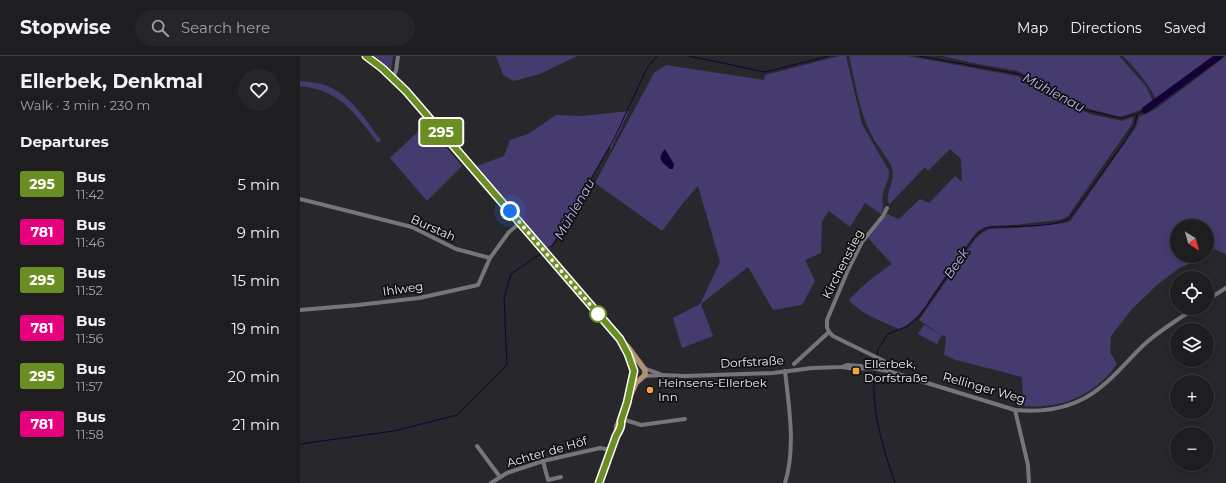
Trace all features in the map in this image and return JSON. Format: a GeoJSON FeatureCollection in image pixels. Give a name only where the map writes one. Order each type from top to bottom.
{"type":"FeatureCollection","features":[{"type":"Feature","properties":{"kind":"main road"},"geometry":{"type":"LineString","coordinates":[[366,56],[393,77],[628,347],[643,368],[645,373],[636,383],[621,420],[617,426],[616,436],[599,483]]}},
{"type":"Feature","properties":{"kind":"main road"},"geometry":{"type":"LineString","coordinates":[[620,339],[628,354],[636,377],[642,377]]}},
{"type":"Feature","properties":{"kind":"main road"},"geometry":{"type":"LineString","coordinates":[[627,403],[634,372],[637,367],[643,368]]}},
{"type":"Feature","properties":{"kind":"street"},"geometry":{"type":"LineString","coordinates":[[393,77],[396,71],[398,56]]}},
{"type":"Feature","properties":{"kind":"street","name":"Burstah"},"geometry":{"type":"LineString","coordinates":[[300,199],[412,227],[456,249],[490,258]]}},
{"type":"Feature","properties":{"kind":"street","name":"Kirchenstieg"},"geometry":{"type":"LineString","coordinates":[[829,332],[826,320],[848,270],[862,242],[883,216],[887,208]]}},
{"type":"Feature","properties":{"kind":"street"},"geometry":{"type":"LineString","coordinates":[[490,258],[509,232],[520,223]]}},
{"type":"Feature","properties":{"kind":"street","name":"Ihlweg"},"geometry":{"type":"LineString","coordinates":[[300,310],[419,298],[478,285],[490,258]]}},
{"type":"Feature","properties":{"kind":"street"},"geometry":{"type":"LineString","coordinates":[[1214,296],[1226,288]]}},
{"type":"Feature","properties":{"kind":"street","name":"Rellinger Weg"},"geometry":{"type":"LineString","coordinates":[[878,369],[1015,410],[1032,412],[1043,411],[1064,407],[1085,399],[1102,387],[1146,342],[1184,315]]}},
{"type":"Feature","properties":{"kind":"street"},"geometry":{"type":"LineString","coordinates":[[794,364],[829,332],[833,336],[884,361],[888,371]]}},
{"type":"Feature","properties":{"kind":"street","name":"Dorfstraße"},"geometry":{"type":"LineString","coordinates":[[643,368],[663,374],[685,376],[785,371],[812,368],[842,367],[855,369],[878,369]]}},
{"type":"Feature","properties":{"kind":"street"},"geometry":{"type":"LineString","coordinates":[[785,371],[789,420],[790,461],[785,483]]}},
{"type":"Feature","properties":{"kind":"street","name":"Dorfstraße"},"geometry":{"type":"LineString","coordinates":[[642,377],[663,374]]}},
{"type":"Feature","properties":{"kind":"street"},"geometry":{"type":"LineString","coordinates":[[1015,410],[1028,465],[1029,483]]}},
{"type":"Feature","properties":{"kind":"street"},"geometry":{"type":"LineString","coordinates":[[621,420],[641,425],[685,419]]}},
{"type":"Feature","properties":{"kind":"street"},"geometry":{"type":"LineString","coordinates":[[477,446],[500,477]]}},
{"type":"Feature","properties":{"kind":"street","name":"Achter de Höf"},"geometry":{"type":"LineString","coordinates":[[491,483],[500,477],[525,467],[543,462],[600,448],[611,450]]}},
{"type":"Feature","properties":{"kind":"street"},"geometry":{"type":"LineString","coordinates":[[543,462],[548,480]]}},
{"type":"Feature","properties":{"kind":"street"},"geometry":{"type":"LineString","coordinates":[[542,482],[561,477]]}},
{"type":"Feature","properties":{"kind":"shaded area"},"geometry":{"type":"Polygon","coordinates":[[[375,56],[393,56],[391,70],[375,56]]]}},
{"type":"Feature","properties":{"kind":"shaded area"},"geometry":{"type":"Polygon","coordinates":[[[496,56],[577,56],[540,74],[514,81],[503,75],[496,56]]]}},
{"type":"Feature","properties":{"kind":"shaded area"},"geometry":{"type":"Polygon","coordinates":[[[839,56],[846,56],[862,124],[889,171],[882,199],[883,208],[881,214],[865,203],[850,227],[829,211],[822,221],[821,253],[805,260],[815,281],[802,305],[773,310],[748,267],[701,304],[713,336],[682,348],[673,318],[700,304],[720,262],[698,186],[662,231],[595,183],[654,73],[666,65],[764,80],[765,75],[839,56]]]}},
{"type":"Feature","properties":{"kind":"shaded area"},"geometry":{"type":"Polygon","coordinates":[[[849,56],[908,56],[1017,76],[1090,114],[1122,121],[1133,117],[1132,124],[1068,216],[1060,220],[985,227],[977,232],[918,315],[906,326],[899,329],[866,314],[849,300],[869,280],[892,264],[868,238],[887,214],[899,219],[920,199],[929,203],[955,176],[962,182],[961,159],[950,149],[928,171],[925,167],[889,205],[888,196],[893,177],[892,168],[873,138],[863,115],[849,56]]]}},
{"type":"Feature","properties":{"kind":"shaded area"},"geometry":{"type":"Polygon","coordinates":[[[942,56],[1119,56],[1146,86],[1153,102],[1143,109],[1121,117],[1086,108],[1018,71],[942,56]]]}},
{"type":"Feature","properties":{"kind":"shaded area"},"geometry":{"type":"Polygon","coordinates":[[[1123,56],[1215,56],[1156,99],[1141,76],[1123,56]]]}},
{"type":"Feature","properties":{"kind":"shaded area"},"geometry":{"type":"Polygon","coordinates":[[[1226,56],[1226,254],[1214,249],[1214,219],[1170,219],[1170,263],[1192,263],[1175,271],[1170,271],[1170,275],[1132,309],[1111,336],[1110,352],[1117,364],[1108,375],[1087,392],[1076,398],[1051,405],[1023,406],[1022,377],[956,360],[944,355],[946,337],[942,335],[937,344],[918,334],[924,325],[940,334],[919,320],[976,238],[989,229],[1065,223],[1071,220],[1136,127],[1139,117],[1156,109],[1226,56]]]}},
{"type":"Feature","properties":{"kind":"shaded area"},"geometry":{"type":"Polygon","coordinates":[[[300,81],[330,87],[346,97],[359,111],[381,140],[378,143],[354,113],[337,98],[314,88],[300,86],[300,81]]]}},
{"type":"Feature","properties":{"kind":"shaded area"},"geometry":{"type":"Polygon","coordinates":[[[629,111],[611,149],[609,147],[549,250],[474,167],[504,156],[510,140],[528,134],[556,115],[582,116],[629,111]]]}},
{"type":"Feature","properties":{"kind":"shaded area"},"geometry":{"type":"Polygon","coordinates":[[[426,124],[462,166],[427,201],[390,158],[426,124]]]}},
{"type":"Feature","properties":{"kind":"shaded area"},"geometry":{"type":"Polygon","coordinates":[[[665,149],[674,164],[673,169],[670,169],[661,160],[662,152],[665,149]]]}},
{"type":"Feature","properties":{"kind":"waterway","name":"Mühlenau"},"geometry":{"type":"LineString","coordinates":[[545,250],[553,245],[614,139],[647,68],[657,56]]}},
{"type":"Feature","properties":{"kind":"waterway","name":"Mühlenau"},"geometry":{"type":"LineString","coordinates":[[689,56],[765,72],[829,56]]}},
{"type":"Feature","properties":{"kind":"waterway","name":"Mühlenau"},"geometry":{"type":"LineString","coordinates":[[919,56],[1019,74],[1086,110],[1121,118],[1137,114],[1145,110]]}},
{"type":"Feature","properties":{"kind":"waterway","name":"Mühlenau"},"geometry":{"type":"LineString","coordinates":[[1145,110],[1219,56]]}},
{"type":"Feature","properties":{"kind":"waterway","name":"Beek"},"geometry":{"type":"LineString","coordinates":[[877,355],[878,349],[888,334],[908,326],[919,317],[972,240],[980,232],[991,227],[1053,224],[1069,219],[1125,141],[1135,124],[1137,114]]}},
{"type":"Feature","properties":{"kind":"waterway","name":"Mühlenau"},"geometry":{"type":"LineString","coordinates":[[300,444],[394,431],[457,415],[507,365],[504,298],[511,274],[543,252]]}},
{"type":"Feature","properties":{"kind":"waterway","name":"Beek"},"geometry":{"type":"LineString","coordinates":[[875,367],[876,359]]}},
{"type":"Feature","properties":{"kind":"waterway","name":"Beek"},"geometry":{"type":"LineString","coordinates":[[875,371],[874,399],[876,413],[882,442],[895,483]]}},
{"type":"Feature","properties":{"kind":"bus line","name":"295"},"geometry":{"type":"LineString","coordinates":[[366,56],[393,77],[406,91],[620,339],[628,354],[634,374],[621,421],[622,424],[616,436],[599,483]]}},
{"type":"Feature","properties":{"kind":"place","name":"Ellerbek, Dorfstraße"},"geometry":{"type":"Point","coordinates":[856,371]}},
{"type":"Feature","properties":{"kind":"place","name":"Heinsens-Ellerbek Inn"},"geometry":{"type":"Point","coordinates":[650,390]}},
{"type":"Feature","properties":{"kind":"route"},"geometry":{"type":"LineString","coordinates":[[510,211],[598,314]]}}]}
